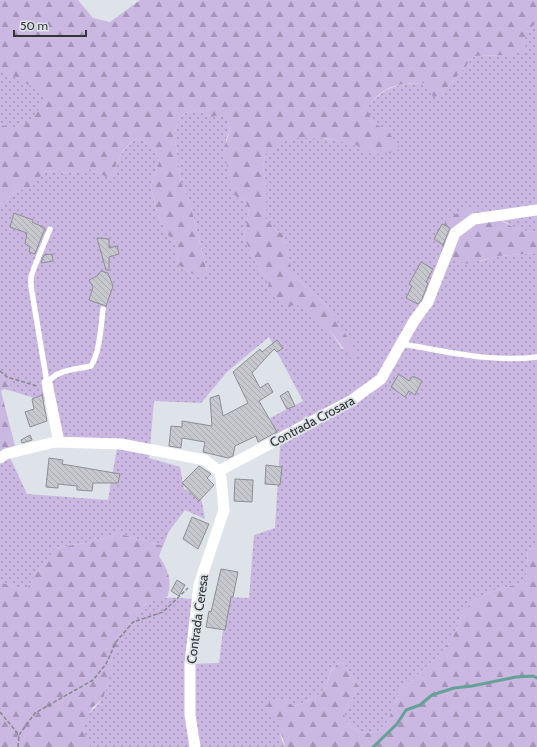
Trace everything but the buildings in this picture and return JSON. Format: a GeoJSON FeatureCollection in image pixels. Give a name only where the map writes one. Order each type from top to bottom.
{"type":"FeatureCollection","features":[{"type":"Feature","properties":{"kind":"street","name":"Contrada Crosara"},"geometry":{"type":"LineString","coordinates":[[219,471],[352,400],[381,379],[414,321],[428,302],[456,234],[474,219],[537,210]]}},
{"type":"Feature","properties":{"kind":"street"},"geometry":{"type":"LineString","coordinates":[[48,386],[59,442]]}},
{"type":"Feature","properties":{"kind":"street"},"geometry":{"type":"LineString","coordinates":[[0,458],[6,454],[59,442],[121,444],[193,456],[205,460],[219,471]]}},
{"type":"Feature","properties":{"kind":"street","name":"Contrada Ceresa"},"geometry":{"type":"LineString","coordinates":[[195,747],[190,715],[190,663],[199,586],[224,510],[221,477],[219,471]]}},
{"type":"Feature","properties":{"kind":"lane"},"geometry":{"type":"LineString","coordinates":[[48,386],[30,286],[31,277],[50,229]]}},
{"type":"Feature","properties":{"kind":"lane"},"geometry":{"type":"LineString","coordinates":[[48,386],[52,377],[62,372],[91,366],[95,360],[98,349],[104,308]]}},
{"type":"Feature","properties":{"kind":"lane"},"geometry":{"type":"LineString","coordinates":[[401,344],[490,358],[521,359],[537,357]]}},
{"type":"Feature","properties":{"kind":"path"},"geometry":{"type":"LineString","coordinates":[[0,371],[7,377],[48,386]]}},
{"type":"Feature","properties":{"kind":"path"},"geometry":{"type":"LineString","coordinates":[[18,747],[20,735],[35,713],[93,680],[106,664],[116,642],[133,622],[163,612],[188,588],[191,582]]}},
{"type":"Feature","properties":{"kind":"path"},"geometry":{"type":"LineString","coordinates":[[0,712],[20,735]]}},
{"type":"Feature","properties":{"kind":"green space"},"geometry":{"type":"Polygon","coordinates":[[[0,0],[78,0],[93,18],[110,22],[140,0],[537,0],[537,22],[525,33],[526,50],[512,55],[474,56],[441,95],[433,97],[428,83],[409,84],[393,86],[373,100],[367,108],[372,122],[387,130],[400,148],[394,153],[372,154],[356,145],[326,138],[297,138],[286,140],[274,150],[265,154],[263,167],[266,187],[266,220],[284,236],[291,267],[299,280],[326,305],[356,350],[353,361],[331,332],[296,304],[288,307],[268,293],[269,279],[261,272],[244,238],[249,212],[246,201],[238,198],[231,191],[224,148],[230,131],[228,120],[219,115],[211,117],[197,110],[185,113],[180,118],[174,132],[181,182],[191,207],[207,272],[198,277],[178,265],[178,246],[168,235],[160,220],[155,206],[151,186],[159,162],[156,150],[139,138],[128,144],[124,149],[118,161],[113,180],[90,169],[71,173],[45,171],[37,181],[27,189],[15,191],[4,203],[0,204],[0,124],[8,127],[16,127],[29,121],[35,116],[43,102],[45,94],[0,69],[0,0]]]}},
{"type":"Feature","properties":{"kind":"green space"},"geometry":{"type":"Polygon","coordinates":[[[537,22],[537,231],[532,232],[522,230],[499,218],[480,261],[499,256],[537,253],[537,548],[528,550],[526,582],[492,591],[474,600],[462,613],[457,629],[449,643],[439,655],[399,692],[388,721],[377,732],[360,733],[346,722],[344,713],[359,687],[342,661],[333,668],[327,684],[318,695],[294,706],[284,700],[280,732],[283,743],[287,747],[91,747],[85,736],[83,725],[85,720],[103,697],[112,658],[117,646],[132,621],[146,604],[163,598],[194,599],[187,664],[219,663],[227,597],[249,598],[254,535],[275,528],[280,446],[270,418],[303,401],[269,337],[227,372],[201,403],[154,401],[149,458],[180,467],[184,489],[201,497],[205,519],[185,510],[169,531],[163,546],[117,533],[97,541],[55,548],[39,569],[31,583],[24,590],[0,582],[0,450],[6,449],[27,494],[108,500],[117,448],[58,437],[50,403],[15,392],[0,374],[0,204],[4,203],[15,191],[32,185],[45,171],[71,173],[90,169],[113,180],[118,161],[124,150],[133,141],[139,138],[156,150],[159,162],[151,186],[155,206],[160,220],[168,235],[178,246],[178,265],[198,277],[207,271],[191,207],[181,182],[174,132],[180,118],[185,113],[197,110],[211,117],[218,114],[228,120],[230,131],[226,139],[238,198],[246,201],[249,212],[244,238],[261,272],[331,332],[342,349],[355,350],[326,305],[299,280],[291,268],[284,236],[266,220],[266,187],[263,167],[265,154],[286,140],[292,138],[310,137],[331,139],[349,143],[372,154],[387,130],[372,122],[366,108],[380,94],[401,85],[428,83],[441,95],[474,56],[512,55],[525,33],[537,22]]]}},
{"type":"Feature","properties":{"kind":"green space"},"geometry":{"type":"Polygon","coordinates":[[[0,69],[46,94],[35,116],[23,125],[9,127],[0,124],[0,69]]]}},
{"type":"Feature","properties":{"kind":"green space"},"geometry":{"type":"Polygon","coordinates":[[[471,206],[512,226],[528,231],[537,231],[537,253],[499,256],[465,264],[442,250],[441,232],[443,226],[450,218],[471,206]]]}},
{"type":"Feature","properties":{"kind":"green space"},"geometry":{"type":"Polygon","coordinates":[[[0,374],[15,392],[4,389],[1,391],[15,446],[0,450],[0,374]]]}},
{"type":"Feature","properties":{"kind":"green space"},"geometry":{"type":"Polygon","coordinates":[[[117,533],[163,546],[159,556],[169,576],[170,586],[167,597],[145,604],[129,626],[112,657],[110,674],[103,699],[93,707],[85,721],[83,730],[91,747],[0,747],[0,582],[24,590],[31,583],[39,569],[55,548],[97,541],[117,533]]]}},
{"type":"Feature","properties":{"kind":"green space"},"geometry":{"type":"Polygon","coordinates":[[[537,548],[537,747],[287,747],[285,745],[280,731],[280,721],[265,710],[270,701],[284,700],[294,706],[315,697],[324,689],[333,668],[342,661],[359,687],[344,713],[346,722],[360,733],[377,732],[388,721],[399,692],[439,655],[449,643],[457,629],[462,613],[474,600],[492,591],[526,582],[528,550],[537,548]]]}},
{"type":"Feature","properties":{"kind":"waterway"},"geometry":{"type":"LineString","coordinates":[[373,747],[397,724],[406,710],[420,705],[432,695],[454,688],[516,677],[533,676],[537,678]]}}]}
